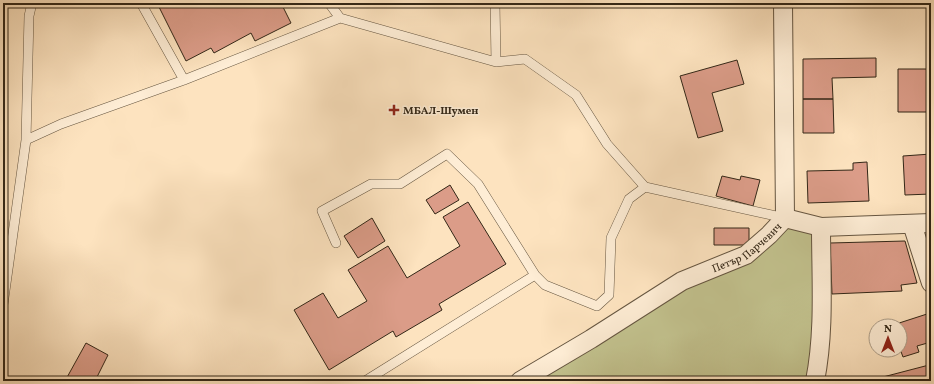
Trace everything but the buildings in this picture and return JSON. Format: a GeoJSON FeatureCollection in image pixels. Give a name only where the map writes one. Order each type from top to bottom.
{"type":"FeatureCollection","features":[{"type":"Feature","properties":{"kind":"street","name":"Петър Парчевич"},"geometry":{"type":"LineString","coordinates":[[520,381],[591,339],[682,281],[746,255],[769,235],[785,218],[783,3]]}},
{"type":"Feature","properties":{"kind":"street"},"geometry":{"type":"LineString","coordinates":[[785,218],[821,227],[931,223]]}},
{"type":"Feature","properties":{"kind":"street"},"geometry":{"type":"LineString","coordinates":[[912,224],[931,283]]}},
{"type":"Feature","properties":{"kind":"street"},"geometry":{"type":"LineString","coordinates":[[815,381],[821,320],[821,227]]}},
{"type":"Feature","properties":{"kind":"lane"},"geometry":{"type":"LineString","coordinates":[[3,305],[26,140],[29,16],[32,3]]}},
{"type":"Feature","properties":{"kind":"lane"},"geometry":{"type":"LineString","coordinates":[[140,3],[184,80]]}},
{"type":"Feature","properties":{"kind":"lane"},"geometry":{"type":"LineString","coordinates":[[329,3],[340,18]]}},
{"type":"Feature","properties":{"kind":"lane"},"geometry":{"type":"LineString","coordinates":[[495,3],[496,62]]}},
{"type":"Feature","properties":{"kind":"lane"},"geometry":{"type":"LineString","coordinates":[[26,140],[61,124],[184,80],[340,18],[496,62],[525,59],[576,95],[607,144],[644,187],[785,218]]}},
{"type":"Feature","properties":{"kind":"lane"},"geometry":{"type":"LineString","coordinates":[[336,243],[322,211],[371,184],[400,184],[447,154],[478,184],[535,275],[544,285],[597,306],[609,295],[611,238],[630,199],[644,187]]}},
{"type":"Feature","properties":{"kind":"lane"},"geometry":{"type":"LineString","coordinates":[[365,381],[535,275]]}},
{"type":"Feature","properties":{"kind":"green space"},"geometry":{"type":"Polygon","coordinates":[[[785,218],[821,227],[815,381],[520,381],[746,255],[785,218]]]}},
{"type":"Feature","properties":{"kind":"place","name":"МБАЛ-Шумен"},"geometry":{"type":"Point","coordinates":[394,110]}}]}
